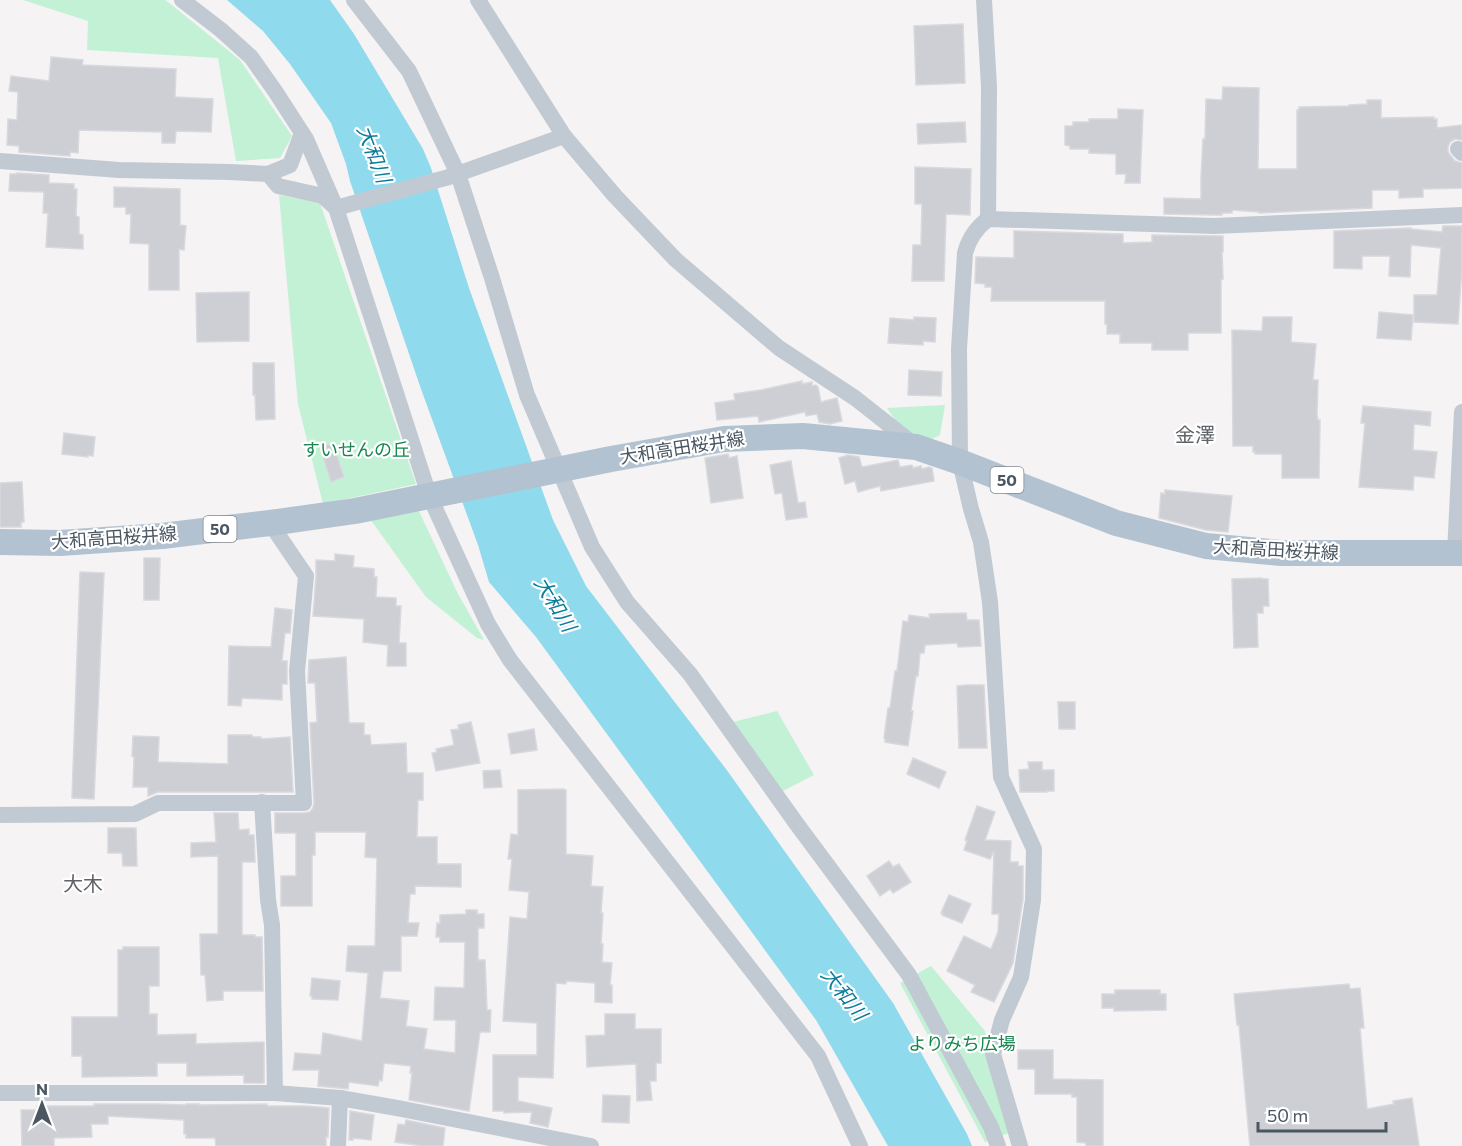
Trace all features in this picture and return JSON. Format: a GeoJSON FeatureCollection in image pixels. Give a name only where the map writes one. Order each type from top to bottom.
{"type":"FeatureCollection","features":[{"type":"Feature","properties":{"kind":"main road","name":"大和高田桜井線"},"geometry":{"type":"LineString","coordinates":[[0,542],[71,543],[270,524],[356,511],[724,439],[803,436],[916,447],[1116,523],[1206,546],[1281,553],[1458,553]]}},
{"type":"Feature","properties":{"kind":"street"},"geometry":{"type":"LineString","coordinates":[[182,0],[251,57],[306,139],[340,207],[434,494],[488,624],[510,660],[818,1056],[860,1146]]}},
{"type":"Feature","properties":{"kind":"street"},"geometry":{"type":"LineString","coordinates":[[354,0],[409,71],[454,176],[492,278],[554,471],[592,547],[627,602],[690,674],[789,814],[909,975],[992,1127],[998,1146]]}},
{"type":"Feature","properties":{"kind":"street"},"geometry":{"type":"LineString","coordinates":[[478,0],[564,136],[615,196],[676,260],[779,348],[855,398],[916,447]]}},
{"type":"Feature","properties":{"kind":"street"},"geometry":{"type":"LineString","coordinates":[[984,0],[989,87],[988,219]]}},
{"type":"Feature","properties":{"kind":"street"},"geometry":{"type":"LineString","coordinates":[[0,161],[119,170],[230,171],[268,174],[290,165],[302,133]]}},
{"type":"Feature","properties":{"kind":"street"},"geometry":{"type":"LineString","coordinates":[[268,174],[278,186],[322,196],[340,207],[454,176],[564,136]]}},
{"type":"Feature","properties":{"kind":"street"},"geometry":{"type":"LineString","coordinates":[[1020,1146],[993,1054],[1002,1020],[1021,977],[1033,900],[1034,849],[1001,777],[990,602],[981,542],[970,509],[960,462],[959,349],[965,253],[968,243],[978,226],[988,219],[1214,226],[1462,215]]}},
{"type":"Feature","properties":{"kind":"street"},"geometry":{"type":"LineString","coordinates":[[1458,553],[1462,412]]}},
{"type":"Feature","properties":{"kind":"street"},"geometry":{"type":"LineString","coordinates":[[0,815],[135,813],[159,803],[304,803],[297,672],[306,576],[270,524]]}},
{"type":"Feature","properties":{"kind":"street"},"geometry":{"type":"LineString","coordinates":[[262,802],[268,900],[272,925],[275,1093]]}},
{"type":"Feature","properties":{"kind":"street"},"geometry":{"type":"LineString","coordinates":[[0,1093],[275,1093],[340,1098],[591,1146]]}},
{"type":"Feature","properties":{"kind":"street"},"geometry":{"type":"LineString","coordinates":[[338,1146],[340,1098]]}},
{"type":"Feature","properties":{"kind":"green space"},"geometry":{"type":"Polygon","coordinates":[[[23,0],[165,0],[240,60],[292,136],[280,158],[236,161],[218,58],[87,50],[88,21],[23,0]]]}},
{"type":"Feature","properties":{"kind":"green space","name":"すいせんの丘"},"geometry":{"type":"Polygon","coordinates":[[[279,195],[320,203],[416,484],[323,504],[298,404],[279,195]]]}},
{"type":"Feature","properties":{"kind":"green space"},"geometry":{"type":"Polygon","coordinates":[[[945,405],[940,435],[926,440],[908,433],[887,408],[945,405]]]}},
{"type":"Feature","properties":{"kind":"green space"},"geometry":{"type":"Polygon","coordinates":[[[417,507],[457,592],[484,640],[477,638],[426,597],[368,516],[417,507]]]}},
{"type":"Feature","properties":{"kind":"green space"},"geometry":{"type":"Polygon","coordinates":[[[777,711],[814,775],[779,793],[729,723],[777,711]]]}},
{"type":"Feature","properties":{"kind":"green space","name":"よりみち広場"},"geometry":{"type":"Polygon","coordinates":[[[931,966],[985,1031],[1011,1129],[1009,1133],[985,1142],[900,983],[931,966]]]}},
{"type":"Feature","properties":{"kind":"water","name":"大和川"},"geometry":{"type":"Polygon","coordinates":[[[227,0],[330,0],[354,34],[423,149],[431,168],[469,288],[553,520],[586,586],[726,769],[893,1003],[972,1146],[888,1146],[816,1020],[536,637],[489,582],[331,123],[290,64],[263,31],[227,0]]]}},
{"type":"Feature","properties":{"kind":"building"},"geometry":{"type":"Polygon","coordinates":[[[963,24],[965,83],[916,85],[914,26],[963,24]]]}},
{"type":"Feature","properties":{"kind":"building"},"geometry":{"type":"Polygon","coordinates":[[[51,57],[83,60],[82,65],[176,69],[175,97],[213,99],[211,132],[176,131],[175,143],[162,143],[162,132],[79,130],[78,153],[70,152],[70,156],[19,152],[19,146],[7,145],[8,119],[17,120],[18,92],[9,91],[11,76],[49,81],[51,57]]]}},
{"type":"Feature","properties":{"kind":"building"},"geometry":{"type":"Polygon","coordinates":[[[1223,87],[1259,88],[1258,169],[1297,169],[1297,110],[1299,107],[1349,106],[1367,104],[1367,100],[1381,100],[1381,118],[1434,117],[1437,119],[1437,128],[1462,125],[1462,140],[1455,139],[1450,142],[1448,152],[1455,161],[1462,163],[1462,188],[1423,189],[1423,197],[1399,198],[1399,190],[1372,190],[1372,208],[1259,213],[1232,210],[1232,213],[1222,213],[1222,215],[1164,214],[1164,198],[1201,199],[1206,99],[1222,100],[1223,87]]]}},
{"type":"Feature","properties":{"kind":"building"},"geometry":{"type":"Polygon","coordinates":[[[1118,109],[1143,110],[1140,183],[1125,183],[1126,174],[1116,174],[1116,154],[1089,153],[1089,149],[1070,149],[1070,146],[1065,145],[1065,126],[1073,126],[1073,122],[1089,122],[1089,119],[1118,119],[1118,109]]]}},
{"type":"Feature","properties":{"kind":"building"},"geometry":{"type":"Polygon","coordinates":[[[965,122],[966,142],[918,144],[917,124],[965,122]]]}},
{"type":"Feature","properties":{"kind":"building"},"geometry":{"type":"Polygon","coordinates":[[[915,167],[971,169],[970,215],[946,214],[944,281],[912,281],[913,245],[921,245],[922,204],[915,204],[915,167]]]}},
{"type":"Feature","properties":{"kind":"building"},"geometry":{"type":"Polygon","coordinates":[[[10,174],[49,175],[49,183],[74,184],[74,189],[77,189],[76,216],[79,217],[79,234],[83,235],[83,249],[46,247],[48,213],[43,213],[44,192],[9,191],[10,174]]]}},
{"type":"Feature","properties":{"kind":"building"},"geometry":{"type":"Polygon","coordinates":[[[114,187],[180,189],[180,225],[186,226],[184,250],[179,249],[179,290],[149,290],[149,244],[130,243],[131,214],[126,214],[126,207],[114,207],[114,187]]]}},
{"type":"Feature","properties":{"kind":"building"},"geometry":{"type":"Polygon","coordinates":[[[1443,226],[1462,226],[1458,324],[1414,322],[1414,295],[1437,295],[1441,248],[1411,245],[1410,277],[1389,276],[1390,256],[1362,256],[1362,269],[1334,268],[1334,231],[1411,228],[1442,232],[1443,226]]]}},
{"type":"Feature","properties":{"kind":"building"},"geometry":{"type":"Polygon","coordinates":[[[1014,231],[1123,234],[1123,243],[1152,242],[1152,235],[1223,236],[1221,333],[1188,333],[1188,350],[1152,350],[1152,343],[1120,343],[1120,334],[1107,334],[1105,301],[991,301],[992,287],[975,283],[976,257],[1014,258],[1014,231]]]}},
{"type":"Feature","properties":{"kind":"building"},"geometry":{"type":"Polygon","coordinates":[[[249,292],[249,341],[197,342],[196,293],[249,292]]]}},
{"type":"Feature","properties":{"kind":"building"},"geometry":{"type":"Polygon","coordinates":[[[1379,312],[1413,315],[1411,340],[1377,338],[1379,312]]]}},
{"type":"Feature","properties":{"kind":"building"},"geometry":{"type":"Polygon","coordinates":[[[914,317],[936,318],[935,342],[923,341],[923,345],[888,343],[890,318],[914,320],[914,317]]]}},
{"type":"Feature","properties":{"kind":"building"},"geometry":{"type":"Polygon","coordinates":[[[1263,317],[1292,317],[1291,342],[1316,344],[1313,380],[1318,380],[1319,478],[1282,478],[1282,454],[1255,454],[1253,446],[1233,446],[1232,330],[1262,331],[1263,317]]]}},
{"type":"Feature","properties":{"kind":"building"},"geometry":{"type":"Polygon","coordinates":[[[253,363],[274,363],[275,419],[256,420],[253,363]]]}},
{"type":"Feature","properties":{"kind":"building"},"geometry":{"type":"Polygon","coordinates":[[[909,370],[942,372],[941,396],[908,395],[909,370]]]}},
{"type":"Feature","properties":{"kind":"building"},"geometry":{"type":"Polygon","coordinates":[[[802,381],[802,384],[812,382],[812,386],[818,387],[821,402],[837,398],[842,421],[830,424],[819,422],[817,414],[806,416],[805,412],[759,422],[758,416],[717,420],[715,403],[735,400],[734,394],[802,381]]]}},
{"type":"Feature","properties":{"kind":"building"},"geometry":{"type":"Polygon","coordinates":[[[1363,406],[1431,412],[1430,426],[1414,424],[1413,450],[1437,452],[1434,478],[1414,476],[1413,490],[1359,487],[1365,423],[1361,423],[1363,406]]]}},
{"type":"Feature","properties":{"kind":"building"},"geometry":{"type":"Polygon","coordinates":[[[64,433],[95,437],[93,456],[62,454],[64,433]]]}},
{"type":"Feature","properties":{"kind":"building"},"geometry":{"type":"Polygon","coordinates":[[[333,443],[344,477],[331,482],[320,447],[333,443]]]}},
{"type":"Feature","properties":{"kind":"building"},"geometry":{"type":"Polygon","coordinates":[[[728,454],[729,458],[737,456],[743,498],[711,503],[705,458],[728,454]]]}},
{"type":"Feature","properties":{"kind":"building"},"geometry":{"type":"Polygon","coordinates":[[[848,455],[859,457],[862,467],[898,460],[900,467],[912,465],[913,468],[921,466],[922,469],[929,467],[932,468],[934,481],[881,491],[880,486],[858,492],[855,481],[845,484],[839,458],[848,455]]]}},
{"type":"Feature","properties":{"kind":"building"},"geometry":{"type":"Polygon","coordinates":[[[791,461],[798,503],[805,502],[807,517],[786,520],[782,493],[775,494],[770,465],[791,461]]]}},
{"type":"Feature","properties":{"kind":"building"},"geometry":{"type":"Polygon","coordinates":[[[22,482],[24,522],[21,522],[21,527],[0,527],[0,483],[22,482]]]}},
{"type":"Feature","properties":{"kind":"building"},"geometry":{"type":"Polygon","coordinates":[[[1165,490],[1232,496],[1228,532],[1206,530],[1159,518],[1161,493],[1165,494],[1165,490]]]}},
{"type":"Feature","properties":{"kind":"building"},"geometry":{"type":"Polygon","coordinates":[[[335,554],[354,556],[353,567],[374,569],[374,577],[377,577],[376,597],[396,598],[396,606],[401,606],[399,643],[406,643],[406,666],[387,666],[388,645],[363,642],[364,619],[313,616],[316,560],[335,561],[335,554]]]}},
{"type":"Feature","properties":{"kind":"building"},"geometry":{"type":"Polygon","coordinates":[[[144,558],[160,558],[159,600],[144,600],[144,558]]]}},
{"type":"Feature","properties":{"kind":"building"},"geometry":{"type":"Polygon","coordinates":[[[80,572],[104,573],[94,799],[72,798],[80,572]]]}},
{"type":"Feature","properties":{"kind":"building"},"geometry":{"type":"Polygon","coordinates":[[[1232,579],[1268,579],[1269,606],[1263,606],[1263,613],[1257,613],[1258,647],[1234,648],[1232,579]]]}},
{"type":"Feature","properties":{"kind":"building"},"geometry":{"type":"Polygon","coordinates":[[[275,608],[292,610],[290,633],[285,633],[282,661],[287,661],[287,684],[282,684],[282,700],[242,698],[241,706],[228,705],[229,646],[271,647],[275,608]]]}},
{"type":"Feature","properties":{"kind":"building"},"geometry":{"type":"Polygon","coordinates":[[[966,613],[967,620],[979,620],[981,646],[958,647],[957,643],[925,645],[924,653],[920,653],[918,676],[916,676],[908,746],[885,742],[888,708],[890,708],[895,671],[897,671],[903,621],[908,622],[909,615],[930,618],[929,614],[966,613]]]}},
{"type":"Feature","properties":{"kind":"building"},"geometry":{"type":"Polygon","coordinates":[[[346,657],[349,723],[364,723],[364,735],[370,735],[371,745],[406,743],[407,773],[423,773],[423,800],[418,800],[417,837],[437,837],[437,864],[461,864],[461,887],[415,886],[415,894],[410,894],[408,923],[419,923],[417,936],[401,936],[401,971],[383,971],[380,998],[409,1001],[406,1026],[427,1029],[424,1049],[455,1053],[456,1020],[434,1020],[435,987],[464,988],[465,942],[440,942],[440,937],[436,937],[440,915],[466,914],[466,910],[477,910],[477,914],[484,914],[484,928],[478,928],[478,960],[485,960],[487,1010],[491,1010],[490,1032],[480,1032],[469,1111],[409,1100],[411,1066],[384,1063],[382,1081],[379,1080],[378,1086],[349,1082],[348,1089],[318,1086],[319,1070],[293,1070],[295,1053],[321,1055],[323,1033],[362,1041],[368,973],[346,971],[348,946],[375,946],[377,858],[365,857],[366,832],[315,832],[315,855],[312,855],[312,906],[281,906],[281,876],[296,876],[296,833],[275,833],[275,813],[310,812],[314,803],[310,723],[317,722],[315,683],[308,683],[309,660],[346,657]]]}},
{"type":"Feature","properties":{"kind":"building"},"geometry":{"type":"Polygon","coordinates":[[[984,685],[987,748],[959,748],[957,686],[984,685]]]}},
{"type":"Feature","properties":{"kind":"building"},"geometry":{"type":"Polygon","coordinates":[[[1058,702],[1075,702],[1075,729],[1059,729],[1058,702]]]}},
{"type":"Feature","properties":{"kind":"building"},"geometry":{"type":"Polygon","coordinates":[[[471,722],[480,763],[436,771],[432,753],[437,752],[436,749],[454,745],[451,730],[459,729],[458,725],[471,722]]]}},
{"type":"Feature","properties":{"kind":"building"},"geometry":{"type":"Polygon","coordinates":[[[534,729],[537,750],[511,754],[508,734],[534,729]]]}},
{"type":"Feature","properties":{"kind":"building"},"geometry":{"type":"Polygon","coordinates":[[[228,735],[252,735],[252,737],[261,737],[261,739],[290,737],[293,792],[158,792],[148,796],[148,787],[133,787],[133,736],[159,737],[158,762],[228,764],[228,735]]]}},
{"type":"Feature","properties":{"kind":"building"},"geometry":{"type":"Polygon","coordinates":[[[913,758],[946,772],[939,788],[907,774],[913,758]]]}},
{"type":"Feature","properties":{"kind":"building"},"geometry":{"type":"Polygon","coordinates":[[[1028,762],[1042,762],[1042,770],[1054,770],[1054,791],[1020,792],[1019,770],[1029,769],[1028,762]]]}},
{"type":"Feature","properties":{"kind":"building"},"geometry":{"type":"Polygon","coordinates":[[[500,770],[502,787],[484,788],[483,771],[500,770]]]}},
{"type":"Feature","properties":{"kind":"building"},"geometry":{"type":"Polygon","coordinates":[[[518,790],[566,790],[566,854],[593,856],[591,886],[603,887],[602,962],[612,963],[610,985],[612,985],[612,1003],[595,1002],[595,983],[566,981],[566,984],[556,983],[553,1078],[518,1077],[518,1101],[552,1108],[548,1127],[530,1123],[532,1112],[493,1111],[493,1055],[537,1055],[537,1023],[503,1021],[510,917],[527,919],[529,892],[509,890],[512,859],[508,859],[511,834],[518,835],[518,790]]]}},
{"type":"Feature","properties":{"kind":"building"},"geometry":{"type":"Polygon","coordinates":[[[977,806],[995,812],[985,840],[1011,841],[1010,862],[1018,862],[1018,866],[1023,866],[1023,899],[1013,963],[994,1002],[971,992],[975,985],[947,971],[964,936],[991,949],[998,932],[999,914],[992,914],[994,851],[990,859],[964,850],[967,841],[965,840],[977,806]]]}},
{"type":"Feature","properties":{"kind":"building"},"geometry":{"type":"Polygon","coordinates":[[[214,813],[238,813],[239,830],[249,829],[249,835],[254,835],[255,862],[242,862],[242,935],[262,937],[263,991],[223,991],[223,1000],[207,1001],[205,975],[201,975],[200,934],[218,934],[218,856],[191,857],[191,843],[216,842],[214,813]]]}},
{"type":"Feature","properties":{"kind":"building"},"geometry":{"type":"Polygon","coordinates":[[[108,828],[136,828],[137,866],[123,866],[122,853],[108,853],[108,828]]]}},
{"type":"Feature","properties":{"kind":"building"},"geometry":{"type":"Polygon","coordinates":[[[889,861],[893,867],[899,864],[911,882],[893,893],[890,889],[880,896],[867,876],[889,861]]]}},
{"type":"Feature","properties":{"kind":"building"},"geometry":{"type":"Polygon","coordinates":[[[949,895],[971,904],[962,923],[941,913],[949,895]]]}},
{"type":"Feature","properties":{"kind":"building"},"geometry":{"type":"Polygon","coordinates":[[[123,947],[159,947],[159,986],[149,986],[149,1014],[157,1014],[157,1035],[196,1034],[196,1044],[264,1042],[264,1083],[244,1083],[244,1075],[187,1076],[187,1063],[157,1063],[157,1076],[82,1077],[82,1056],[72,1056],[72,1017],[118,1017],[118,950],[123,950],[123,947]]]}},
{"type":"Feature","properties":{"kind":"building"},"geometry":{"type":"Polygon","coordinates":[[[312,978],[340,981],[338,1000],[312,999],[310,996],[312,978]]]}},
{"type":"Feature","properties":{"kind":"building"},"geometry":{"type":"Polygon","coordinates":[[[1349,984],[1350,989],[1360,988],[1364,1028],[1360,1028],[1367,1109],[1412,1098],[1419,1146],[1250,1146],[1234,994],[1349,984]]]}},
{"type":"Feature","properties":{"kind":"building"},"geometry":{"type":"Polygon","coordinates":[[[1115,990],[1160,990],[1160,994],[1166,994],[1166,1010],[1114,1011],[1114,1008],[1102,1008],[1102,994],[1115,994],[1115,990]]]}},
{"type":"Feature","properties":{"kind":"building"},"geometry":{"type":"Polygon","coordinates":[[[605,1014],[635,1014],[635,1029],[661,1029],[661,1063],[656,1063],[656,1081],[650,1081],[652,1100],[637,1101],[636,1064],[587,1067],[586,1036],[605,1035],[605,1014]]]}},
{"type":"Feature","properties":{"kind":"building"},"geometry":{"type":"Polygon","coordinates":[[[1018,1050],[1053,1050],[1053,1079],[1103,1080],[1103,1146],[1086,1146],[1086,1143],[1077,1142],[1077,1097],[1072,1097],[1072,1094],[1035,1094],[1035,1069],[1018,1069],[1018,1050]]]}},
{"type":"Feature","properties":{"kind":"building"},"geometry":{"type":"Polygon","coordinates":[[[603,1095],[630,1096],[629,1123],[602,1122],[603,1095]]]}},
{"type":"Feature","properties":{"kind":"building"},"geometry":{"type":"Polygon","coordinates":[[[94,1104],[267,1104],[267,1106],[329,1108],[328,1137],[326,1137],[326,1146],[216,1146],[215,1138],[186,1138],[184,1120],[108,1116],[108,1124],[91,1124],[92,1137],[54,1138],[54,1146],[22,1146],[21,1110],[37,1110],[37,1106],[94,1106],[94,1104]]]}},
{"type":"Feature","properties":{"kind":"building"},"geometry":{"type":"Polygon","coordinates":[[[350,1111],[374,1115],[371,1140],[353,1138],[349,1140],[350,1111]]]}},
{"type":"Feature","properties":{"kind":"building"},"geometry":{"type":"Polygon","coordinates":[[[406,1120],[445,1128],[443,1146],[395,1142],[398,1124],[405,1125],[406,1120]]]}},
{"type":"Feature","properties":{"kind":"district","name":"金澤"},"geometry":{"type":"Point","coordinates":[1195,435]}},
{"type":"Feature","properties":{"kind":"district","name":"大木"},"geometry":{"type":"Point","coordinates":[83,884]}}]}
